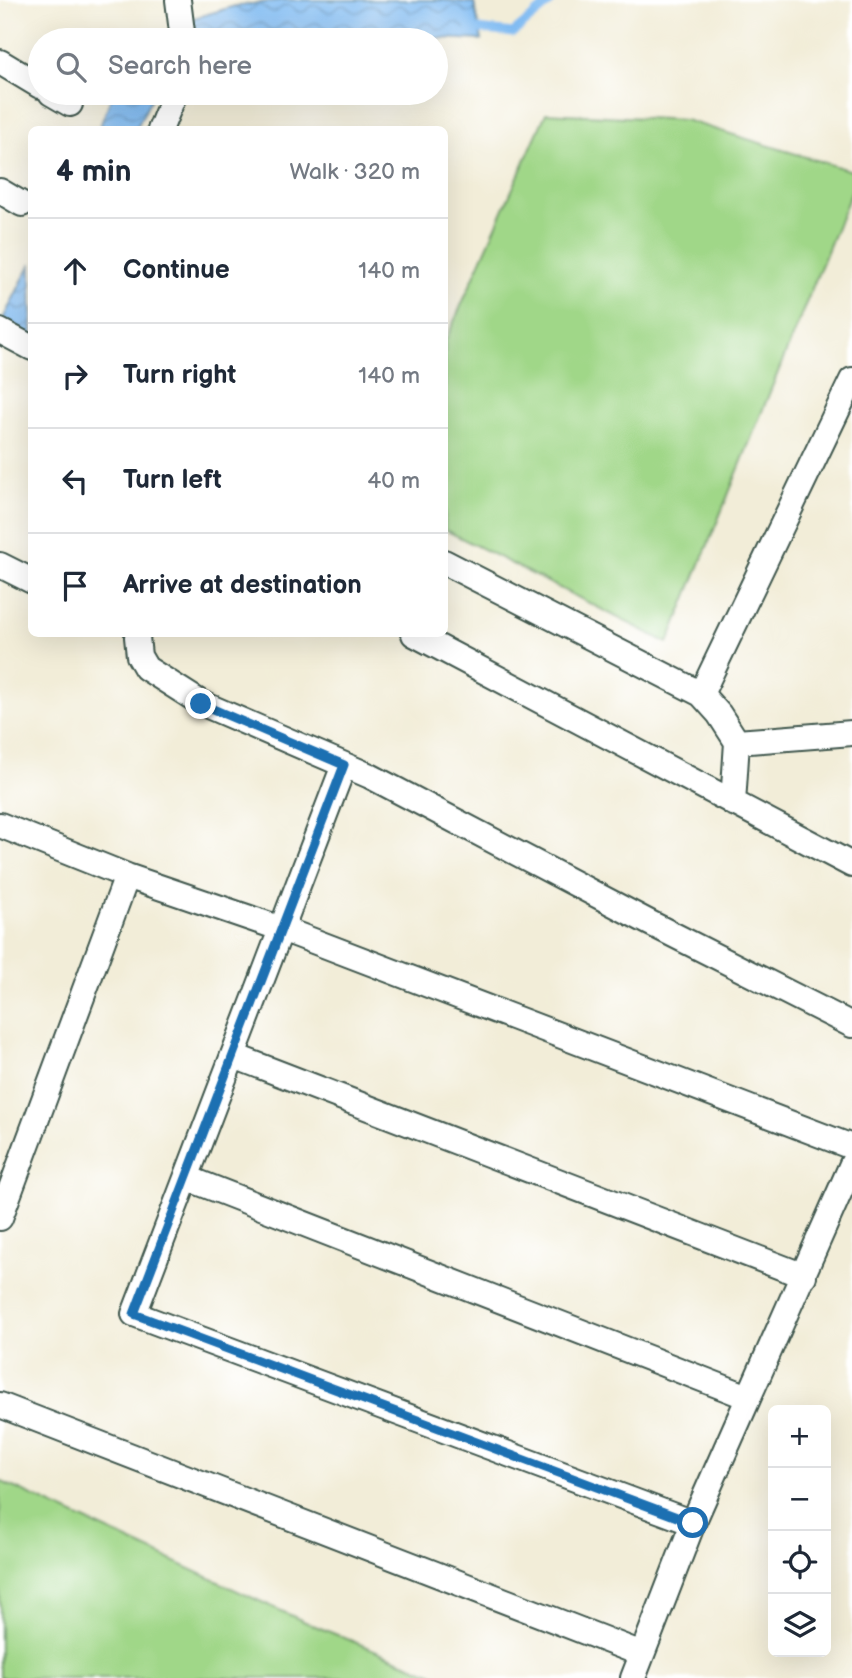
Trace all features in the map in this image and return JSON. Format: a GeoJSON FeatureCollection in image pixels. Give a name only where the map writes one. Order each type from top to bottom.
{"type":"FeatureCollection","features":[{"type":"Feature","properties":{"kind":"street"},"geometry":{"type":"LineString","coordinates":[[178,0],[182,28]]}},
{"type":"Feature","properties":{"kind":"street"},"geometry":{"type":"LineString","coordinates":[[0,62],[28,79]]}},
{"type":"Feature","properties":{"kind":"street"},"geometry":{"type":"LineString","coordinates":[[162,126],[170,105]]}},
{"type":"Feature","properties":{"kind":"street"},"geometry":{"type":"LineString","coordinates":[[0,191],[22,204]]}},
{"type":"Feature","properties":{"kind":"street"},"geometry":{"type":"LineString","coordinates":[[0,331],[28,346]]}},
{"type":"Feature","properties":{"kind":"street"},"geometry":{"type":"LineString","coordinates":[[701,694],[852,380]]}},
{"type":"Feature","properties":{"kind":"street"},"geometry":{"type":"LineString","coordinates":[[448,564],[701,694],[719,713],[737,741],[733,803]]}},
{"type":"Feature","properties":{"kind":"street"},"geometry":{"type":"LineString","coordinates":[[0,565],[28,580]]}},
{"type":"Feature","properties":{"kind":"street"},"geometry":{"type":"LineString","coordinates":[[135,637],[139,656],[146,668],[201,704],[370,776],[852,1025]]}},
{"type":"Feature","properties":{"kind":"street"},"geometry":{"type":"LineString","coordinates":[[420,637],[852,865]]}},
{"type":"Feature","properties":{"kind":"street"},"geometry":{"type":"LineString","coordinates":[[737,741],[852,733]]}},
{"type":"Feature","properties":{"kind":"street"},"geometry":{"type":"LineString","coordinates":[[344,765],[134,1314],[693,1523]]}},
{"type":"Feature","properties":{"kind":"street"},"geometry":{"type":"LineString","coordinates":[[0,825],[127,876],[282,929],[852,1147]]}},
{"type":"Feature","properties":{"kind":"street"},"geometry":{"type":"LineString","coordinates":[[0,1218],[127,876]]}},
{"type":"Feature","properties":{"kind":"street"},"geometry":{"type":"LineString","coordinates":[[234,1056],[804,1276]]}},
{"type":"Feature","properties":{"kind":"street"},"geometry":{"type":"LineString","coordinates":[[633,1678],[693,1523],[852,1164]]}},
{"type":"Feature","properties":{"kind":"street"},"geometry":{"type":"LineString","coordinates":[[187,1178],[748,1397]]}},
{"type":"Feature","properties":{"kind":"street"},"geometry":{"type":"LineString","coordinates":[[0,1405],[642,1654]]}},
{"type":"Feature","properties":{"kind":"green space"},"geometry":{"type":"Polygon","coordinates":[[[546,113],[685,120],[852,171],[852,190],[668,643],[448,532],[448,335],[546,113]]]}},
{"type":"Feature","properties":{"kind":"green space"},"geometry":{"type":"Polygon","coordinates":[[[0,1481],[303,1621],[443,1678],[0,1678],[0,1481]]]}},
{"type":"Feature","properties":{"kind":"water"},"geometry":{"type":"Polygon","coordinates":[[[283,0],[443,0],[474,3],[482,40],[448,38],[448,28],[194,28],[194,18],[235,6],[283,0]]]}},
{"type":"Feature","properties":{"kind":"water"},"geometry":{"type":"Polygon","coordinates":[[[108,105],[148,105],[138,126],[100,126],[108,105]]]}},
{"type":"Feature","properties":{"kind":"water"},"geometry":{"type":"Polygon","coordinates":[[[28,269],[28,337],[3,319],[28,269]]]}},
{"type":"Feature","properties":{"kind":"waterway"},"geometry":{"type":"LineString","coordinates":[[469,28],[513,33],[553,0]]}},
{"type":"Feature","properties":{"kind":"route"},"geometry":{"type":"LineString","coordinates":[[201,704],[344,765],[134,1314],[693,1523]]}}]}
